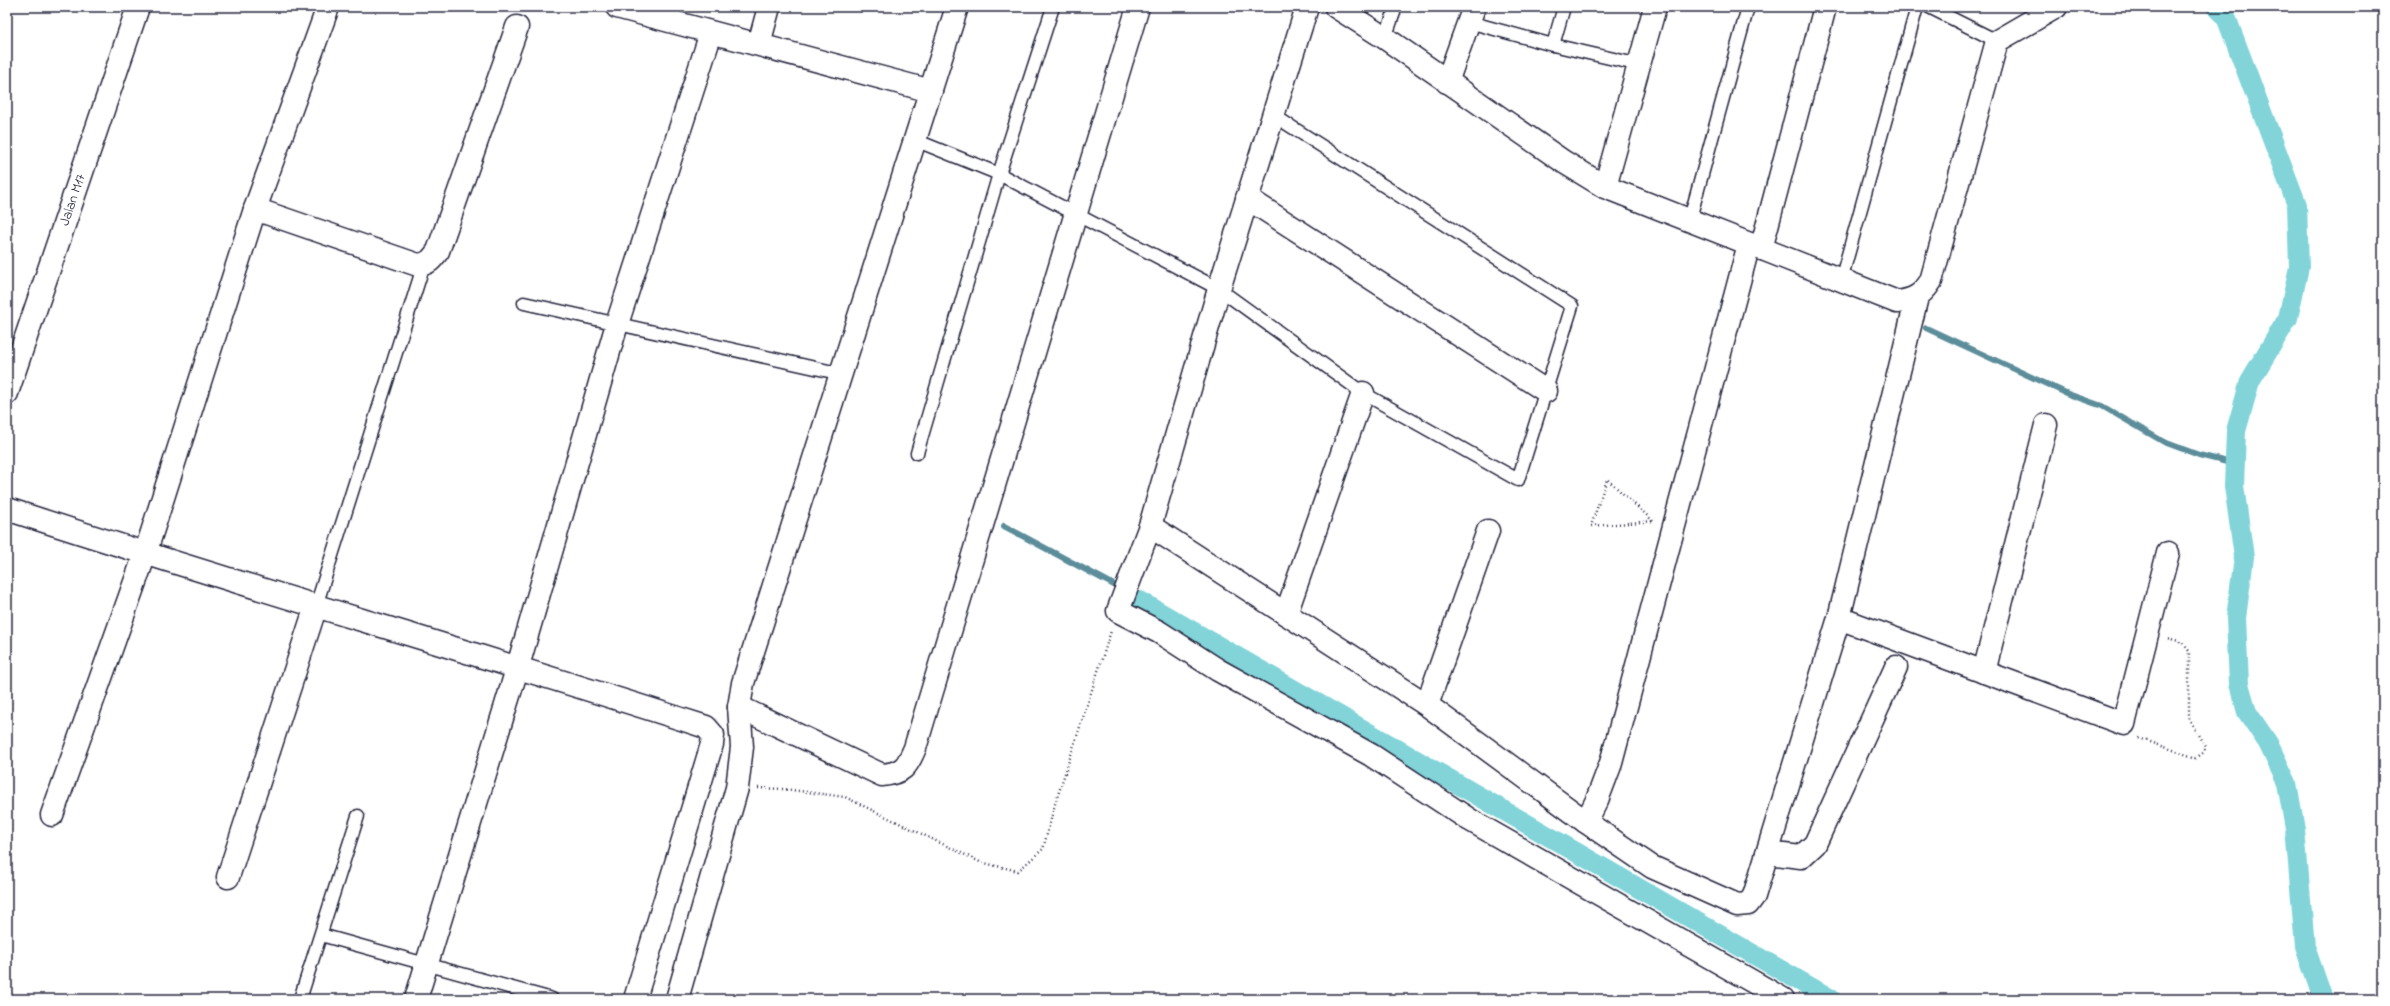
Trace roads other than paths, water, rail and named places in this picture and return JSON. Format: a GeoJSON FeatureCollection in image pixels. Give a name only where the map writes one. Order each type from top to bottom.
{"type":"FeatureCollection","features":[{"type":"Feature","properties":{"kind":"street","name":"Jalan M17"},"geometry":{"type":"LineString","coordinates":[[7,393],[138,7]]}},
{"type":"Feature","properties":{"kind":"street"},"geometry":{"type":"LineString","coordinates":[[52,815],[145,554],[255,210],[328,7]]}},
{"type":"Feature","properties":{"kind":"street"},"geometry":{"type":"LineString","coordinates":[[617,7],[711,33],[759,44],[931,92]]}},
{"type":"Feature","properties":{"kind":"street"},"geometry":{"type":"LineString","coordinates":[[759,44],[769,7]]}},
{"type":"Feature","properties":{"kind":"street"},"geometry":{"type":"LineString","coordinates":[[677,999],[737,788],[742,747],[739,707],[743,683],[931,92],[956,7]]}},
{"type":"Feature","properties":{"kind":"street"},"geometry":{"type":"LineString","coordinates":[[739,707],[882,775],[897,774],[909,763],[916,748],[1138,7]]}},
{"type":"Feature","properties":{"kind":"street"},"geometry":{"type":"LineString","coordinates":[[1307,7],[1219,289],[1150,526],[1118,611],[1159,632],[1218,670],[1370,755],[1470,820],[1783,999]]}},
{"type":"Feature","properties":{"kind":"street"},"geometry":{"type":"LineString","coordinates":[[1336,7],[1385,38],[1564,162],[1605,187],[1689,222],[1755,246],[1897,302],[1917,297],[1925,291],[1931,281],[1997,41],[2056,7]]}},
{"type":"Feature","properties":{"kind":"street"},"geometry":{"type":"LineString","coordinates":[[1605,187],[1655,7]]}},
{"type":"Feature","properties":{"kind":"street"},"geometry":{"type":"LineString","coordinates":[[1586,822],[1598,800],[1612,763],[1755,246],[1825,7]]}},
{"type":"Feature","properties":{"kind":"street"},"geometry":{"type":"LineString","coordinates":[[1447,82],[1471,14]]}},
{"type":"Feature","properties":{"kind":"street"},"geometry":{"type":"LineString","coordinates":[[255,210],[408,262],[424,264],[431,260],[438,251],[517,27]]}},
{"type":"Feature","properties":{"kind":"street"},"geometry":{"type":"LineString","coordinates":[[416,999],[518,666],[617,324],[711,33]]}},
{"type":"Feature","properties":{"kind":"street"},"geometry":{"type":"LineString","coordinates":[[1247,198],[1546,391]]}},
{"type":"Feature","properties":{"kind":"street"},"geometry":{"type":"LineString","coordinates":[[1150,526],[1427,705],[1586,822],[1652,867],[1737,905],[1748,904],[1754,896],[1839,618],[1917,297]]}},
{"type":"Feature","properties":{"kind":"street"},"geometry":{"type":"LineString","coordinates":[[1286,614],[1362,393]]}},
{"type":"Feature","properties":{"kind":"street"},"geometry":{"type":"LineString","coordinates":[[1984,672],[2046,425]]}},
{"type":"Feature","properties":{"kind":"street"},"geometry":{"type":"LineString","coordinates":[[7,509],[145,554],[518,666],[706,727],[713,735],[710,751],[635,999]]}},
{"type":"Feature","properties":{"kind":"street"},"geometry":{"type":"LineString","coordinates":[[1427,705],[1488,531]]}},
{"type":"Feature","properties":{"kind":"street"},"geometry":{"type":"LineString","coordinates":[[1839,618],[2124,724],[2168,553]]}},
{"type":"Feature","properties":{"kind":"street"},"geometry":{"type":"LineString","coordinates":[[228,877],[316,606]]}},
{"type":"Feature","properties":{"kind":"street"},"geometry":{"type":"LineString","coordinates":[[1767,853],[1801,857],[1815,844],[1896,667]]}},
{"type":"Feature","properties":{"kind":"lane"},"geometry":{"type":"LineString","coordinates":[[917,453],[999,174],[1054,7]]}},
{"type":"Feature","properties":{"kind":"lane"},"geometry":{"type":"LineString","coordinates":[[1385,38],[1396,7]]}},
{"type":"Feature","properties":{"kind":"lane"},"geometry":{"type":"LineString","coordinates":[[1553,45],[1564,7]]}},
{"type":"Feature","properties":{"kind":"lane"},"geometry":{"type":"LineString","coordinates":[[1689,222],[1748,7]]}},
{"type":"Feature","properties":{"kind":"lane"},"geometry":{"type":"LineString","coordinates":[[1841,280],[1917,7]]}},
{"type":"Feature","properties":{"kind":"lane"},"geometry":{"type":"LineString","coordinates":[[1929,7],[1997,41]]}},
{"type":"Feature","properties":{"kind":"lane"},"geometry":{"type":"LineString","coordinates":[[1471,14],[1553,45],[1640,65]]}},
{"type":"Feature","properties":{"kind":"lane"},"geometry":{"type":"LineString","coordinates":[[915,140],[999,174],[1219,289],[1362,393],[1518,480],[1572,306],[1273,115]]}},
{"type":"Feature","properties":{"kind":"lane"},"geometry":{"type":"LineString","coordinates":[[316,606],[424,264]]}},
{"type":"Feature","properties":{"kind":"lane"},"geometry":{"type":"LineString","coordinates":[[524,303],[842,374]]}},
{"type":"Feature","properties":{"kind":"lane"},"geometry":{"type":"LineString","coordinates":[[300,999],[358,816]]}},
{"type":"Feature","properties":{"kind":"lane"},"geometry":{"type":"LineString","coordinates":[[321,935],[428,963],[552,999]]}},
{"type":"Feature","properties":{"kind":"waterway"},"geometry":{"type":"LineString","coordinates":[[2216,7],[2226,17],[2297,205],[2299,267],[2288,318],[2250,381],[2236,431],[2234,486],[2244,557],[2236,618],[2239,684],[2247,712],[2268,743],[2287,783],[2295,829],[2305,947],[2323,999]]}},
{"type":"Feature","properties":{"kind":"waterway"},"geometry":{"type":"LineString","coordinates":[[1926,328],[2068,394],[2102,406],[2164,442],[2199,455],[2235,464]]}},
{"type":"Feature","properties":{"kind":"waterway"},"geometry":{"type":"LineString","coordinates":[[1004,526],[1116,586]]}},
{"type":"Feature","properties":{"kind":"waterway"},"geometry":{"type":"LineString","coordinates":[[1140,601],[1831,999]]}}]}
